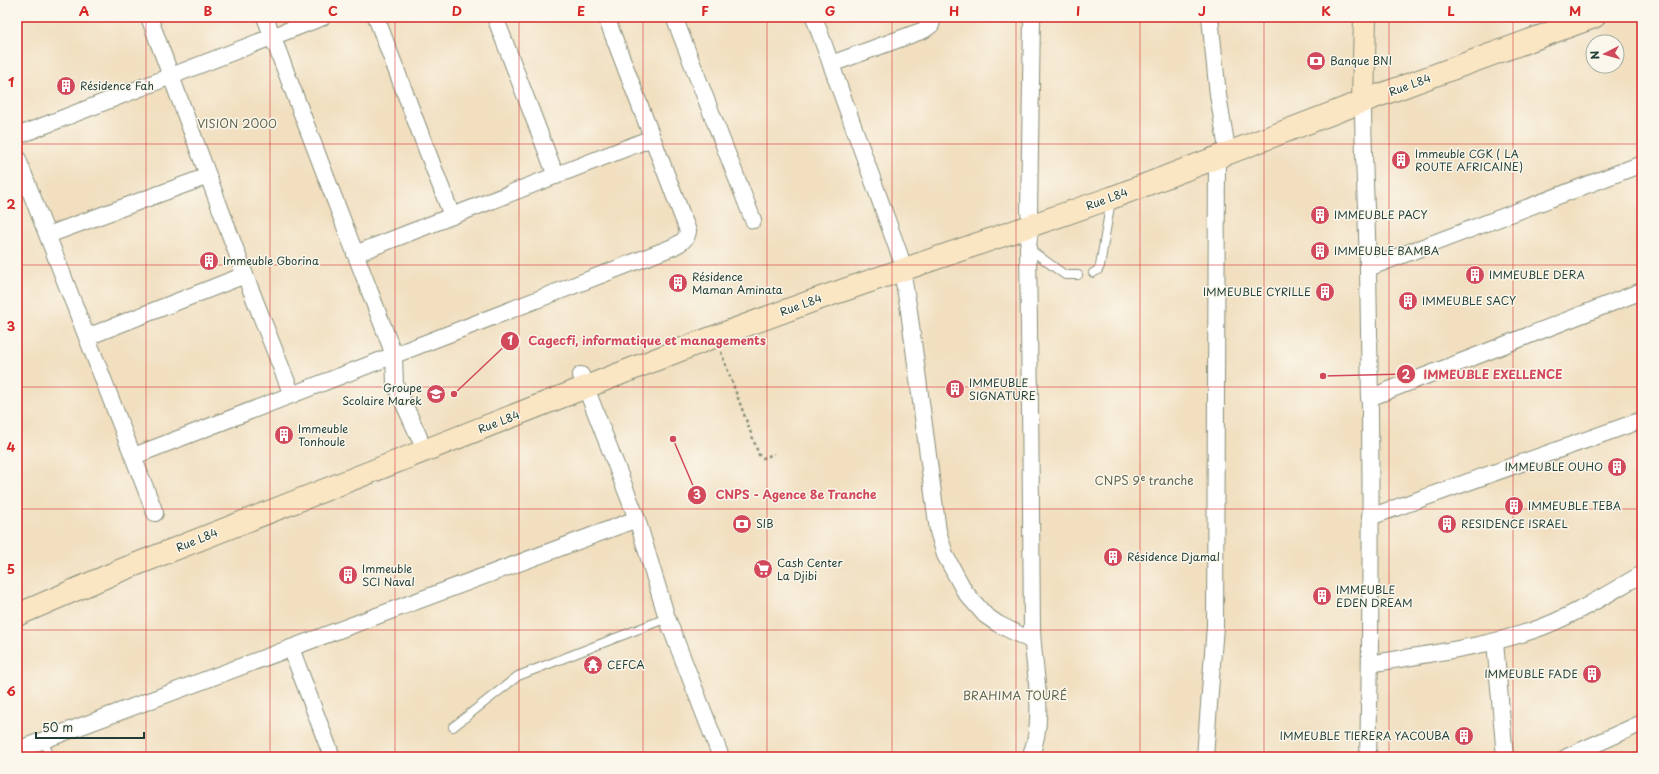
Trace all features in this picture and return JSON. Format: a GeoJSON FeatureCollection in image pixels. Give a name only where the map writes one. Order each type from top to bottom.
{"type":"FeatureCollection","features":[{"type":"Feature","properties":{"kind":"street"},"geometry":{"type":"LineString","coordinates":[[149,17],[245,275],[292,395]]}},
{"type":"Feature","properties":{"kind":"street"},"geometry":{"type":"LineString","coordinates":[[265,17],[423,436]]}},
{"type":"Feature","properties":{"kind":"street"},"geometry":{"type":"LineString","coordinates":[[17,136],[323,17]]}},
{"type":"Feature","properties":{"kind":"street"},"geometry":{"type":"LineString","coordinates":[[376,17],[452,216]]}},
{"type":"Feature","properties":{"kind":"street"},"geometry":{"type":"LineString","coordinates":[[495,17],[556,176]]}},
{"type":"Feature","properties":{"kind":"street"},"geometry":{"type":"LineString","coordinates":[[134,456],[292,395],[394,358],[682,242],[687,236],[688,231],[606,17]]}},
{"type":"Feature","properties":{"kind":"street"},"geometry":{"type":"LineString","coordinates":[[674,17],[753,220]]}},
{"type":"Feature","properties":{"kind":"street"},"geometry":{"type":"LineString","coordinates":[[814,17],[901,264],[909,311],[938,531],[945,555],[965,592],[985,615],[998,624],[1032,641]]}},
{"type":"Feature","properties":{"kind":"street"},"geometry":{"type":"LineString","coordinates":[[831,64],[924,30],[930,25],[933,17]]}},
{"type":"Feature","properties":{"kind":"street"},"geometry":{"type":"LineString","coordinates":[[1030,757],[1036,734],[1038,716],[1032,641],[1029,229],[1032,17]]}},
{"type":"Feature","properties":{"kind":"street"},"geometry":{"type":"LineString","coordinates":[[1205,757],[1215,626],[1221,151],[1218,95],[1210,17]]}},
{"type":"Feature","properties":{"kind":"street"},"geometry":{"type":"LineString","coordinates":[[1364,17],[1363,97],[1368,268],[1370,517],[1370,664],[1368,757]]}},
{"type":"Feature","properties":{"kind":"street","name":"Rue L84"},"geometry":{"type":"LineString","coordinates":[[1029,229],[1221,151],[1363,97],[1561,17]]}},
{"type":"Feature","properties":{"kind":"street","name":"Rue L84"},"geometry":{"type":"LineString","coordinates":[[1363,97],[1594,17]]}},
{"type":"Feature","properties":{"kind":"street"},"geometry":{"type":"LineString","coordinates":[[355,254],[652,138]]}},
{"type":"Feature","properties":{"kind":"street","name":"Rue L84"},"geometry":{"type":"LineString","coordinates":[[17,616],[119,571],[814,287],[1029,229],[1111,198],[1221,151]]}},
{"type":"Feature","properties":{"kind":"street"},"geometry":{"type":"LineString","coordinates":[[17,157],[155,513]]}},
{"type":"Feature","properties":{"kind":"street"},"geometry":{"type":"LineString","coordinates":[[1368,268],[1642,164]]}},
{"type":"Feature","properties":{"kind":"street"},"geometry":{"type":"LineString","coordinates":[[48,235],[208,176]]}},
{"type":"Feature","properties":{"kind":"street","name":"Rue L84"},"geometry":{"type":"LineString","coordinates":[[17,600],[107,561],[423,436],[715,337],[815,300],[901,264]]}},
{"type":"Feature","properties":{"kind":"street"},"geometry":{"type":"LineString","coordinates":[[87,337],[245,275]]}},
{"type":"Feature","properties":{"kind":"street"},"geometry":{"type":"LineString","coordinates":[[1369,398],[1642,291]]}},
{"type":"Feature","properties":{"kind":"street"},"geometry":{"type":"LineString","coordinates":[[583,381],[637,519],[667,618],[721,757]]}},
{"type":"Feature","properties":{"kind":"street"},"geometry":{"type":"LineString","coordinates":[[1370,517],[1642,420]]}},
{"type":"Feature","properties":{"kind":"street"},"geometry":{"type":"LineString","coordinates":[[17,750],[637,519]]}},
{"type":"Feature","properties":{"kind":"street"},"geometry":{"type":"LineString","coordinates":[[1370,664],[1495,642],[1535,630],[1572,614],[1642,574]]}},
{"type":"Feature","properties":{"kind":"street"},"geometry":{"type":"LineString","coordinates":[[1495,642],[1505,757]]}},
{"type":"Feature","properties":{"kind":"street"},"geometry":{"type":"LineString","coordinates":[[291,648],[332,757]]}},
{"type":"Feature","properties":{"kind":"street"},"geometry":{"type":"LineString","coordinates":[[1568,757],[1642,723]]}},
{"type":"Feature","properties":{"kind":"lane"},"geometry":{"type":"LineString","coordinates":[[1093,273],[1098,270],[1100,266],[1111,198]]}},
{"type":"Feature","properties":{"kind":"lane"},"geometry":{"type":"LineString","coordinates":[[1029,229],[1065,275],[1078,276]]}},
{"type":"Feature","properties":{"kind":"lane"},"geometry":{"type":"LineString","coordinates":[[453,727],[518,676],[667,618]]}},
{"type":"Feature","properties":{"kind":"lane"},"geometry":{"type":"LineString","coordinates":[[43,740],[50,757]]}},
{"type":"Feature","properties":{"kind":"path"},"geometry":{"type":"LineString","coordinates":[[715,337],[759,455],[763,458],[774,454]]}},
{"type":"Feature","properties":{"kind":"place","name":"Banque BNI"},"geometry":{"type":"Point","coordinates":[1316,61]}},
{"type":"Feature","properties":{"kind":"place","name":"Résidence Fah"},"geometry":{"type":"Point","coordinates":[66,86]}},
{"type":"Feature","properties":{"kind":"place","name":"Immeuble CGK ( LA ROUTE AFRICAINE)"},"geometry":{"type":"Point","coordinates":[1401,160]}},
{"type":"Feature","properties":{"kind":"place","name":"IMMEUBLE PACY"},"geometry":{"type":"Point","coordinates":[1320,215]}},
{"type":"Feature","properties":{"kind":"place","name":"IMMEUBLE BAMBA"},"geometry":{"type":"Point","coordinates":[1320,251]}},
{"type":"Feature","properties":{"kind":"place","name":"Immeuble Gborina"},"geometry":{"type":"Point","coordinates":[209,261]}},
{"type":"Feature","properties":{"kind":"place","name":"IMMEUBLE DERA"},"geometry":{"type":"Point","coordinates":[1475,275]}},
{"type":"Feature","properties":{"kind":"place","name":"Résidence Maman Aminata"},"geometry":{"type":"Point","coordinates":[678,283]}},
{"type":"Feature","properties":{"kind":"place","name":"IMMEUBLE CYRILLE"},"geometry":{"type":"Point","coordinates":[1325,292]}},
{"type":"Feature","properties":{"kind":"place","name":"IMMEUBLE SACY"},"geometry":{"type":"Point","coordinates":[1408,301]}},
{"type":"Feature","properties":{"kind":"place","name":"IMMEUBLE EXELLENCE"},"geometry":{"type":"Point","coordinates":[1323,376]}},
{"type":"Feature","properties":{"kind":"place","name":"IMMEUBLE SIGNATURE"},"geometry":{"type":"Point","coordinates":[955,389]}},
{"type":"Feature","properties":{"kind":"place","name":"Groupe Scolaire Marek"},"geometry":{"type":"Point","coordinates":[436,394]}},
{"type":"Feature","properties":{"kind":"place","name":"Cagecfi, informatique et managements"},"geometry":{"type":"Point","coordinates":[454,394]}},
{"type":"Feature","properties":{"kind":"place","name":"Immeuble Tonhoule"},"geometry":{"type":"Point","coordinates":[284,435]}},
{"type":"Feature","properties":{"kind":"place","name":"CNPS - Agence 8e Tranche"},"geometry":{"type":"Point","coordinates":[673,439]}},
{"type":"Feature","properties":{"kind":"place","name":"IMMEUBLE OUHO"},"geometry":{"type":"Point","coordinates":[1617,467]}},
{"type":"Feature","properties":{"kind":"place","name":"IMMEUBLE TEBA"},"geometry":{"type":"Point","coordinates":[1514,506]}},
{"type":"Feature","properties":{"kind":"place","name":"SIB"},"geometry":{"type":"Point","coordinates":[742,524]}},
{"type":"Feature","properties":{"kind":"place","name":"RESIDENCE ISRAEL"},"geometry":{"type":"Point","coordinates":[1447,524]}},
{"type":"Feature","properties":{"kind":"place","name":"Résidence Djamal"},"geometry":{"type":"Point","coordinates":[1113,557]}},
{"type":"Feature","properties":{"kind":"place","name":"Cash Center La Djibi"},"geometry":{"type":"Point","coordinates":[763,569]}},
{"type":"Feature","properties":{"kind":"place","name":"Immeuble SCI Naval"},"geometry":{"type":"Point","coordinates":[348,575]}},
{"type":"Feature","properties":{"kind":"place","name":"IMMEUBLE EDEN DREAM"},"geometry":{"type":"Point","coordinates":[1322,596]}},
{"type":"Feature","properties":{"kind":"place","name":"CEFCA"},"geometry":{"type":"Point","coordinates":[593,665]}},
{"type":"Feature","properties":{"kind":"place","name":"IMMEUBLE FADE"},"geometry":{"type":"Point","coordinates":[1592,674]}},
{"type":"Feature","properties":{"kind":"place","name":"IMMEUBLE TIERERA YACOUBA"},"geometry":{"type":"Point","coordinates":[1464,736]}},
{"type":"Feature","properties":{"kind":"district","name":"VISION 2000"},"geometry":{"type":"Point","coordinates":[237,124]}},
{"type":"Feature","properties":{"kind":"district","name":"CNPS 9ᵉ tranche"},"geometry":{"type":"Point","coordinates":[1144,481]}},
{"type":"Feature","properties":{"kind":"district","name":"BRAHIMA TOURÉ"},"geometry":{"type":"Point","coordinates":[1015,696]}}]}
